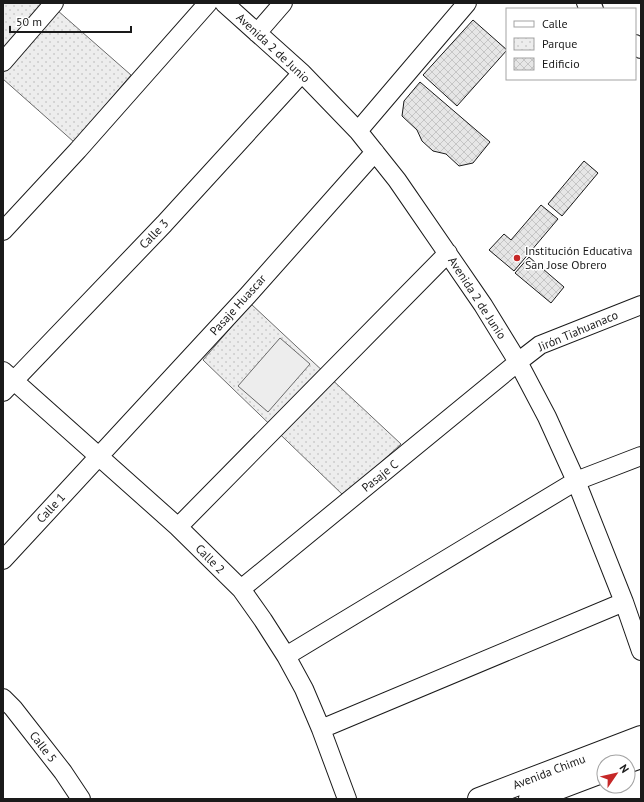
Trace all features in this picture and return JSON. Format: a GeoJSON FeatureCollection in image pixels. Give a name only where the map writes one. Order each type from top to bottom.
{"type":"FeatureCollection","features":[{"type":"Feature","properties":{"kind":"main road","name":"Avenida Chimu"},"geometry":{"type":"LineString","coordinates":[[479,799],[641,737]]}},
{"type":"Feature","properties":{"kind":"main road","name":"Avenida Chimu"},"geometry":{"type":"LineString","coordinates":[[530,799],[596,774]]}},
{"type":"Feature","properties":{"kind":"street"},"geometry":{"type":"LineString","coordinates":[[3,62],[54,3]]}},
{"type":"Feature","properties":{"kind":"street"},"geometry":{"type":"LineString","coordinates":[[3,231],[78,150],[208,3]]}},
{"type":"Feature","properties":{"kind":"street","name":"Avenida 2 de Junio"},"geometry":{"type":"LineString","coordinates":[[224,3],[302,73],[358,131],[397,180],[483,305],[518,362],[547,417],[576,481],[624,602],[641,651]]}},
{"type":"Feature","properties":{"kind":"street"},"geometry":{"type":"LineString","coordinates":[[257,33],[283,3]]}},
{"type":"Feature","properties":{"kind":"street"},"geometry":{"type":"LineString","coordinates":[[358,131],[467,3]]}},
{"type":"Feature","properties":{"kind":"street","name":"Calle 3"},"geometry":{"type":"LineString","coordinates":[[7,381],[164,224],[302,73]]}},
{"type":"Feature","properties":{"kind":"street","name":"Pasaje Huascar"},"geometry":{"type":"LineString","coordinates":[[99,456],[248,295],[375,152]]}},
{"type":"Feature","properties":{"kind":"street"},"geometry":{"type":"LineString","coordinates":[[178,527],[448,254]]}},
{"type":"Feature","properties":{"kind":"street","name":"Jirón Tiahuanaco"},"geometry":{"type":"LineString","coordinates":[[518,362],[540,345],[641,305]]}},
{"type":"Feature","properties":{"kind":"street","name":"Pasaje C"},"geometry":{"type":"LineString","coordinates":[[241,589],[518,362]]}},
{"type":"Feature","properties":{"kind":"street","name":"Calle 2"},"geometry":{"type":"LineString","coordinates":[[7,381],[99,456],[178,527],[241,589],[286,656],[304,690],[321,729],[347,799]]}},
{"type":"Feature","properties":{"kind":"street","name":"Calle 1"},"geometry":{"type":"LineString","coordinates":[[3,560],[99,456]]}},
{"type":"Feature","properties":{"kind":"street"},"geometry":{"type":"LineString","coordinates":[[286,656],[576,481],[641,456]]}},
{"type":"Feature","properties":{"kind":"street"},"geometry":{"type":"LineString","coordinates":[[321,729],[624,602]]}},
{"type":"Feature","properties":{"kind":"street","name":"Calle 5"},"geometry":{"type":"LineString","coordinates":[[6,708],[63,772],[81,799]]}},
{"type":"Feature","properties":{"kind":"green space"},"geometry":{"type":"Polygon","coordinates":[[[3,3],[49,3],[131,75],[74,142],[3,79],[3,3]]]}},
{"type":"Feature","properties":{"kind":"green space"},"geometry":{"type":"Polygon","coordinates":[[[251,304],[401,444],[344,496],[203,360],[251,304]]]}},
{"type":"Feature","properties":{"kind":"shaded area"},"geometry":{"type":"Polygon","coordinates":[[[280,338],[310,364],[268,412],[238,386],[280,338]]]}},
{"type":"Feature","properties":{"kind":"building"},"geometry":{"type":"Polygon","coordinates":[[[473,20],[506,49],[506,51],[457,106],[423,75],[473,20]]]}},
{"type":"Feature","properties":{"kind":"building"},"geometry":{"type":"Polygon","coordinates":[[[420,82],[490,142],[473,163],[459,166],[446,154],[433,151],[422,141],[417,130],[402,116],[404,101],[420,82]]]}},
{"type":"Feature","properties":{"kind":"building"},"geometry":{"type":"Polygon","coordinates":[[[584,161],[598,173],[562,216],[548,204],[584,161]]]}},
{"type":"Feature","properties":{"kind":"building"},"geometry":{"type":"Polygon","coordinates":[[[541,205],[558,219],[514,271],[489,250],[504,234],[511,240],[541,205]]]}},
{"type":"Feature","properties":{"kind":"building"},"geometry":{"type":"Polygon","coordinates":[[[529,257],[564,287],[551,303],[515,273],[529,257]]]}},
{"type":"Feature","properties":{"kind":"place","name":"Institución Educativa San Jose Obrero"},"geometry":{"type":"Point","coordinates":[517,258]}}]}
